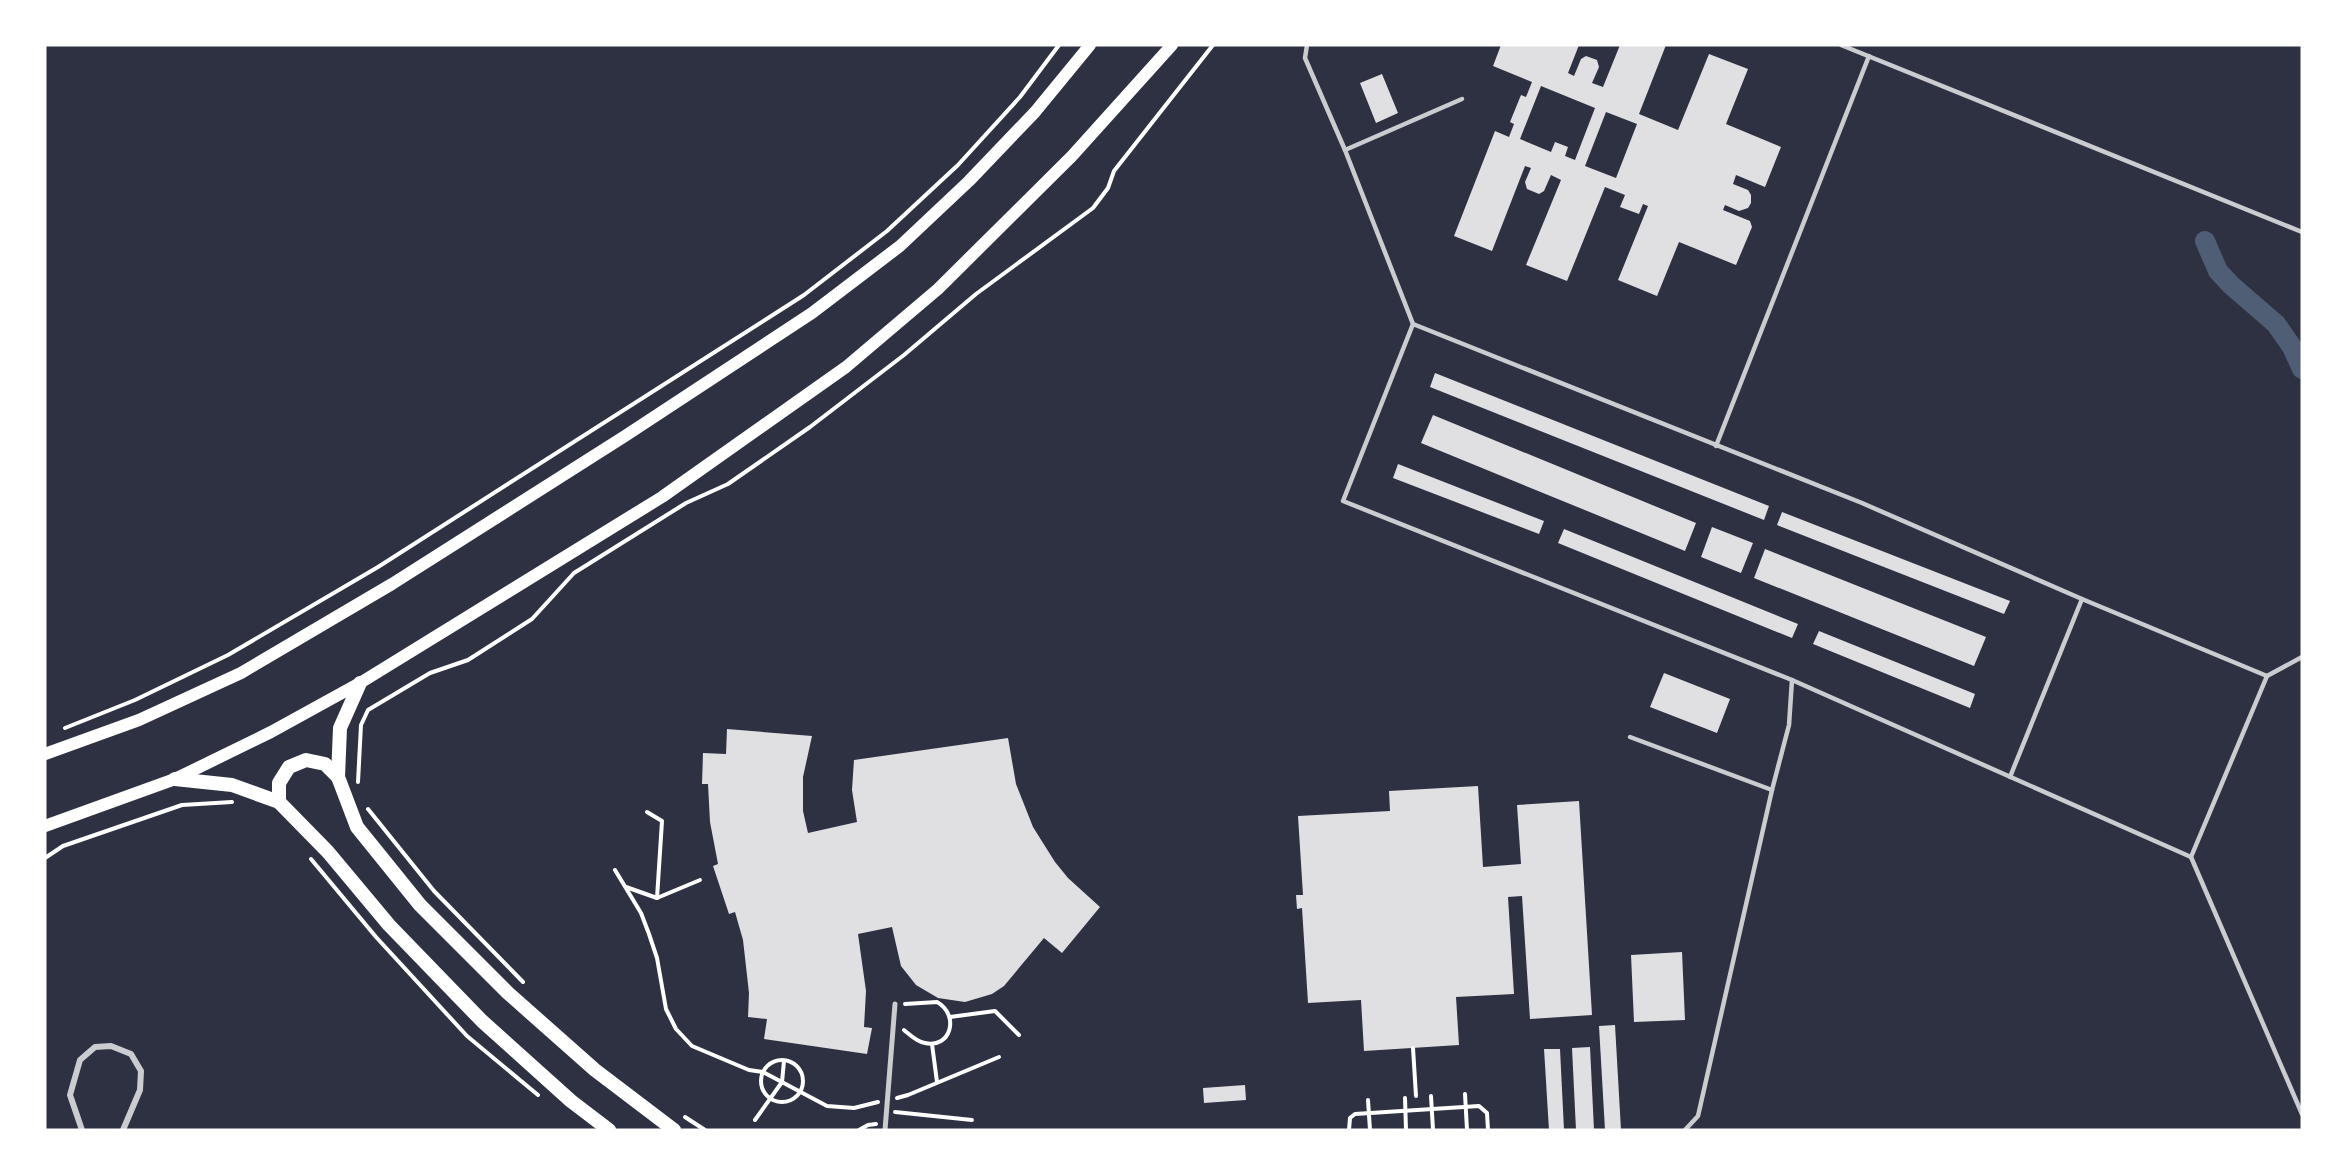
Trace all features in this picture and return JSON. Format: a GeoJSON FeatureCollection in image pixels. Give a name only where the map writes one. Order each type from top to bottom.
{"type":"FeatureCollection","features":[{"type":"Feature","properties":{"kind":"main road"},"geometry":{"type":"LineString","coordinates":[[45,754],[139,720],[241,673],[392,585],[812,313],[900,246],[969,181],[1035,112],[1090,45]]}},
{"type":"Feature","properties":{"kind":"main road"},"geometry":{"type":"LineString","coordinates":[[45,826],[175,778],[271,732],[360,683],[662,497],[846,367],[947,280],[1072,156],[1172,45]]}},
{"type":"Feature","properties":{"kind":"main road"},"geometry":{"type":"LineString","coordinates":[[360,683],[340,728],[338,777],[357,827],[420,905],[517,1001],[595,1070],[674,1130]]}},
{"type":"Feature","properties":{"kind":"main road"},"geometry":{"type":"LineString","coordinates":[[279,802],[279,783],[289,767],[306,760],[325,764],[338,777]]}},
{"type":"Feature","properties":{"kind":"main road"},"geometry":{"type":"LineString","coordinates":[[175,778],[232,785],[279,802],[328,852],[389,925],[482,1021],[571,1101],[609,1130]]}},
{"type":"Feature","properties":{"kind":"street"},"geometry":{"type":"LineString","coordinates":[[885,1130],[895,1004]]}},
{"type":"Feature","properties":{"kind":"street"},"geometry":{"type":"LineString","coordinates":[[82,1130],[70,1095],[80,1060],[96,1047],[111,1046],[131,1054],[141,1071],[140,1090],[123,1130]]}},
{"type":"Feature","properties":{"kind":"lane"},"geometry":{"type":"LineString","coordinates":[[1307,45],[1305,58],[1345,150],[1413,324],[1343,501],[1792,680],[2191,857],[2302,1114]]}},
{"type":"Feature","properties":{"kind":"lane"},"geometry":{"type":"LineString","coordinates":[[1841,45],[2302,232]]}},
{"type":"Feature","properties":{"kind":"lane"},"geometry":{"type":"LineString","coordinates":[[1716,446],[1869,56]]}},
{"type":"Feature","properties":{"kind":"lane"},"geometry":{"type":"LineString","coordinates":[[1345,150],[1462,99]]}},
{"type":"Feature","properties":{"kind":"lane"},"geometry":{"type":"LineString","coordinates":[[1413,324],[1862,503],[2082,599],[2267,676]]}},
{"type":"Feature","properties":{"kind":"lane"},"geometry":{"type":"LineString","coordinates":[[2010,777],[2082,599]]}},
{"type":"Feature","properties":{"kind":"lane"},"geometry":{"type":"LineString","coordinates":[[2191,857],[2267,676],[2302,657]]}},
{"type":"Feature","properties":{"kind":"lane"},"geometry":{"type":"LineString","coordinates":[[1684,1130],[1698,1116],[1772,790],[1789,725],[1792,680]]}},
{"type":"Feature","properties":{"kind":"lane"},"geometry":{"type":"LineString","coordinates":[[1630,737],[1772,790]]}},
{"type":"Feature","properties":{"kind":"path"},"geometry":{"type":"LineString","coordinates":[[59,731],[135,700],[238,650],[378,567],[804,295],[887,231],[958,165],[1020,97],[1059,45]]}},
{"type":"Feature","properties":{"kind":"path"},"geometry":{"type":"LineString","coordinates":[[361,790],[358,782],[358,755],[361,725],[368,710],[430,673],[468,660],[532,619],[574,573],[686,503],[737,478],[810,427],[904,355],[976,294],[1093,208],[1108,188],[1114,171],[1213,45]]}},
{"type":"Feature","properties":{"kind":"path"},"geometry":{"type":"LineString","coordinates":[[45,858],[63,846],[183,805],[233,802]]}},
{"type":"Feature","properties":{"kind":"path"},"geometry":{"type":"LineString","coordinates":[[367,807],[434,891],[530,988]]}},
{"type":"Feature","properties":{"kind":"path"},"geometry":{"type":"LineString","coordinates":[[647,812],[662,821],[657,898]]}},
{"type":"Feature","properties":{"kind":"path"},"geometry":{"type":"LineString","coordinates":[[307,855],[376,937],[467,1036],[545,1101]]}},
{"type":"Feature","properties":{"kind":"path"},"geometry":{"type":"LineString","coordinates":[[615,870],[640,913],[649,934],[657,958],[666,1009],[676,1029],[692,1046],[741,1067],[764,1072],[827,1106],[854,1107],[908,1095],[999,1057]]}},
{"type":"Feature","properties":{"kind":"path"},"geometry":{"type":"LineString","coordinates":[[626,887],[657,898],[700,880]]}},
{"type":"Feature","properties":{"kind":"path"},"geometry":{"type":"LineString","coordinates":[[894,1023],[918,1040],[932,1044],[945,1038],[951,1024],[948,1011],[937,1002],[895,1004]]}},
{"type":"Feature","properties":{"kind":"path"},"geometry":{"type":"LineString","coordinates":[[950,1017],[995,1011],[1019,1035]]}},
{"type":"Feature","properties":{"kind":"path"},"geometry":{"type":"LineString","coordinates":[[932,1044],[937,1082]]}},
{"type":"Feature","properties":{"kind":"path"},"geometry":{"type":"LineString","coordinates":[[1413,1048],[1416,1096]]}},
{"type":"Feature","properties":{"kind":"path"},"geometry":{"type":"LineString","coordinates":[[755,1120],[782,1082],[784,1061]]}},
{"type":"Feature","properties":{"kind":"path"},"geometry":{"type":"LineString","coordinates":[[784,1061],[795,1064],[800,1070],[803,1084],[801,1091],[791,1101],[777,1102],[770,1098],[762,1087],[764,1072],[774,1062],[784,1061]]}},
{"type":"Feature","properties":{"kind":"path"},"geometry":{"type":"LineString","coordinates":[[1465,1094],[1467,1130]]}},
{"type":"Feature","properties":{"kind":"path"},"geometry":{"type":"LineString","coordinates":[[1431,1096],[1433,1130]]}},
{"type":"Feature","properties":{"kind":"path"},"geometry":{"type":"LineString","coordinates":[[1405,1098],[1407,1130]]}},
{"type":"Feature","properties":{"kind":"path"},"geometry":{"type":"LineString","coordinates":[[1368,1100],[1370,1130]]}},
{"type":"Feature","properties":{"kind":"path"},"geometry":{"type":"LineString","coordinates":[[1349,1130],[1350,1118],[1355,1114],[1479,1106],[1487,1113],[1488,1130]]}},
{"type":"Feature","properties":{"kind":"path"},"geometry":{"type":"LineString","coordinates":[[677,1111],[705,1130]]}},
{"type":"Feature","properties":{"kind":"path"},"geometry":{"type":"LineString","coordinates":[[887,1111],[972,1120]]}},
{"type":"Feature","properties":{"kind":"building"},"geometry":{"type":"Polygon","coordinates":[[[1501,45],[1579,45],[1568,73],[1574,76],[1581,59],[1586,56],[1597,60],[1599,67],[1592,83],[1603,87],[1620,45],[1666,45],[1639,114],[1678,130],[1709,54],[1748,69],[1726,124],[1781,147],[1765,187],[1736,175],[1733,184],[1748,190],[1751,203],[1748,208],[1739,211],[1725,205],[1723,210],[1750,221],[1752,227],[1736,265],[1679,242],[1657,296],[1618,280],[1648,206],[1643,204],[1639,214],[1620,207],[1625,195],[1605,187],[1567,281],[1526,265],[1561,180],[1551,175],[1544,191],[1539,194],[1527,189],[1525,182],[1531,168],[1525,166],[1492,251],[1454,236],[1495,131],[1509,137],[1514,124],[1510,122],[1521,95],[1526,97],[1532,82],[1493,66],[1501,45]],[[1541,86],[1520,139],[1551,152],[1555,142],[1568,147],[1565,156],[1575,160],[1595,108],[1541,86]],[[1606,112],[1585,166],[1616,178],[1637,124],[1606,112]]]}},
{"type":"Feature","properties":{"kind":"building"},"geometry":{"type":"Polygon","coordinates":[[[1382,74],[1398,113],[1376,123],[1360,83],[1382,74]]]}},
{"type":"Feature","properties":{"kind":"building"},"geometry":{"type":"Polygon","coordinates":[[[1435,373],[1769,506],[1764,520],[1430,387],[1435,373]]]}},
{"type":"Feature","properties":{"kind":"building"},"geometry":{"type":"Polygon","coordinates":[[[1433,415],[1696,523],[1685,551],[1421,443],[1433,415]]]}},
{"type":"Feature","properties":{"kind":"building"},"geometry":{"type":"Polygon","coordinates":[[[1398,464],[1544,521],[1539,534],[1393,478],[1398,464]]]}},
{"type":"Feature","properties":{"kind":"building"},"geometry":{"type":"Polygon","coordinates":[[[1782,512],[2010,601],[2004,614],[1777,525],[1782,512]]]}},
{"type":"Feature","properties":{"kind":"building"},"geometry":{"type":"Polygon","coordinates":[[[1712,527],[1753,543],[1741,573],[1701,557],[1712,527]]]}},
{"type":"Feature","properties":{"kind":"building"},"geometry":{"type":"Polygon","coordinates":[[[1564,529],[1798,624],[1792,638],[1558,543],[1564,529]]]}},
{"type":"Feature","properties":{"kind":"building"},"geometry":{"type":"Polygon","coordinates":[[[1765,549],[1986,637],[1974,666],[1754,578],[1765,549]]]}},
{"type":"Feature","properties":{"kind":"building"},"geometry":{"type":"Polygon","coordinates":[[[1819,631],[1975,694],[1970,708],[1813,644],[1819,631]]]}},
{"type":"Feature","properties":{"kind":"building"},"geometry":{"type":"Polygon","coordinates":[[[1664,673],[1730,699],[1717,733],[1650,707],[1664,673]]]}},
{"type":"Feature","properties":{"kind":"building"},"geometry":{"type":"Polygon","coordinates":[[[727,729],[812,736],[803,777],[803,811],[808,833],[857,822],[852,790],[854,760],[1008,738],[1016,784],[1033,827],[1068,878],[1100,907],[1062,953],[1044,938],[1004,986],[992,994],[965,1002],[938,998],[916,985],[901,966],[892,927],[858,934],[866,991],[864,1027],[872,1028],[867,1054],[764,1039],[767,1019],[748,1017],[749,993],[743,940],[735,912],[729,914],[713,866],[718,864],[710,822],[708,784],[702,784],[703,753],[726,754],[727,729]]]}},
{"type":"Feature","properties":{"kind":"building"},"geometry":{"type":"Polygon","coordinates":[[[1478,786],[1483,867],[1521,864],[1517,805],[1579,801],[1592,1015],[1530,1019],[1522,896],[1508,897],[1514,994],[1456,997],[1459,1045],[1364,1051],[1361,1000],[1308,1003],[1302,908],[1297,909],[1296,895],[1303,895],[1298,816],[1390,811],[1389,791],[1478,786]]]}},
{"type":"Feature","properties":{"kind":"building"},"geometry":{"type":"Polygon","coordinates":[[[1682,952],[1685,1020],[1634,1022],[1631,955],[1682,952]]]}},
{"type":"Feature","properties":{"kind":"building"},"geometry":{"type":"Polygon","coordinates":[[[1615,1025],[1621,1130],[1605,1130],[1599,1026],[1615,1025]]]}},
{"type":"Feature","properties":{"kind":"building"},"geometry":{"type":"Polygon","coordinates":[[[1590,1047],[1594,1130],[1576,1130],[1572,1048],[1590,1047]]]}},
{"type":"Feature","properties":{"kind":"building"},"geometry":{"type":"Polygon","coordinates":[[[1544,1049],[1560,1049],[1564,1130],[1549,1130],[1544,1049]]]}},
{"type":"Feature","properties":{"kind":"building"},"geometry":{"type":"Polygon","coordinates":[[[1245,1085],[1246,1100],[1204,1103],[1203,1088],[1245,1085]]]}},
{"type":"Feature","properties":{"kind":"waterway"},"geometry":{"type":"LineString","coordinates":[[2205,241],[2218,271],[2276,324],[2292,347],[2302,369]]}}]}
